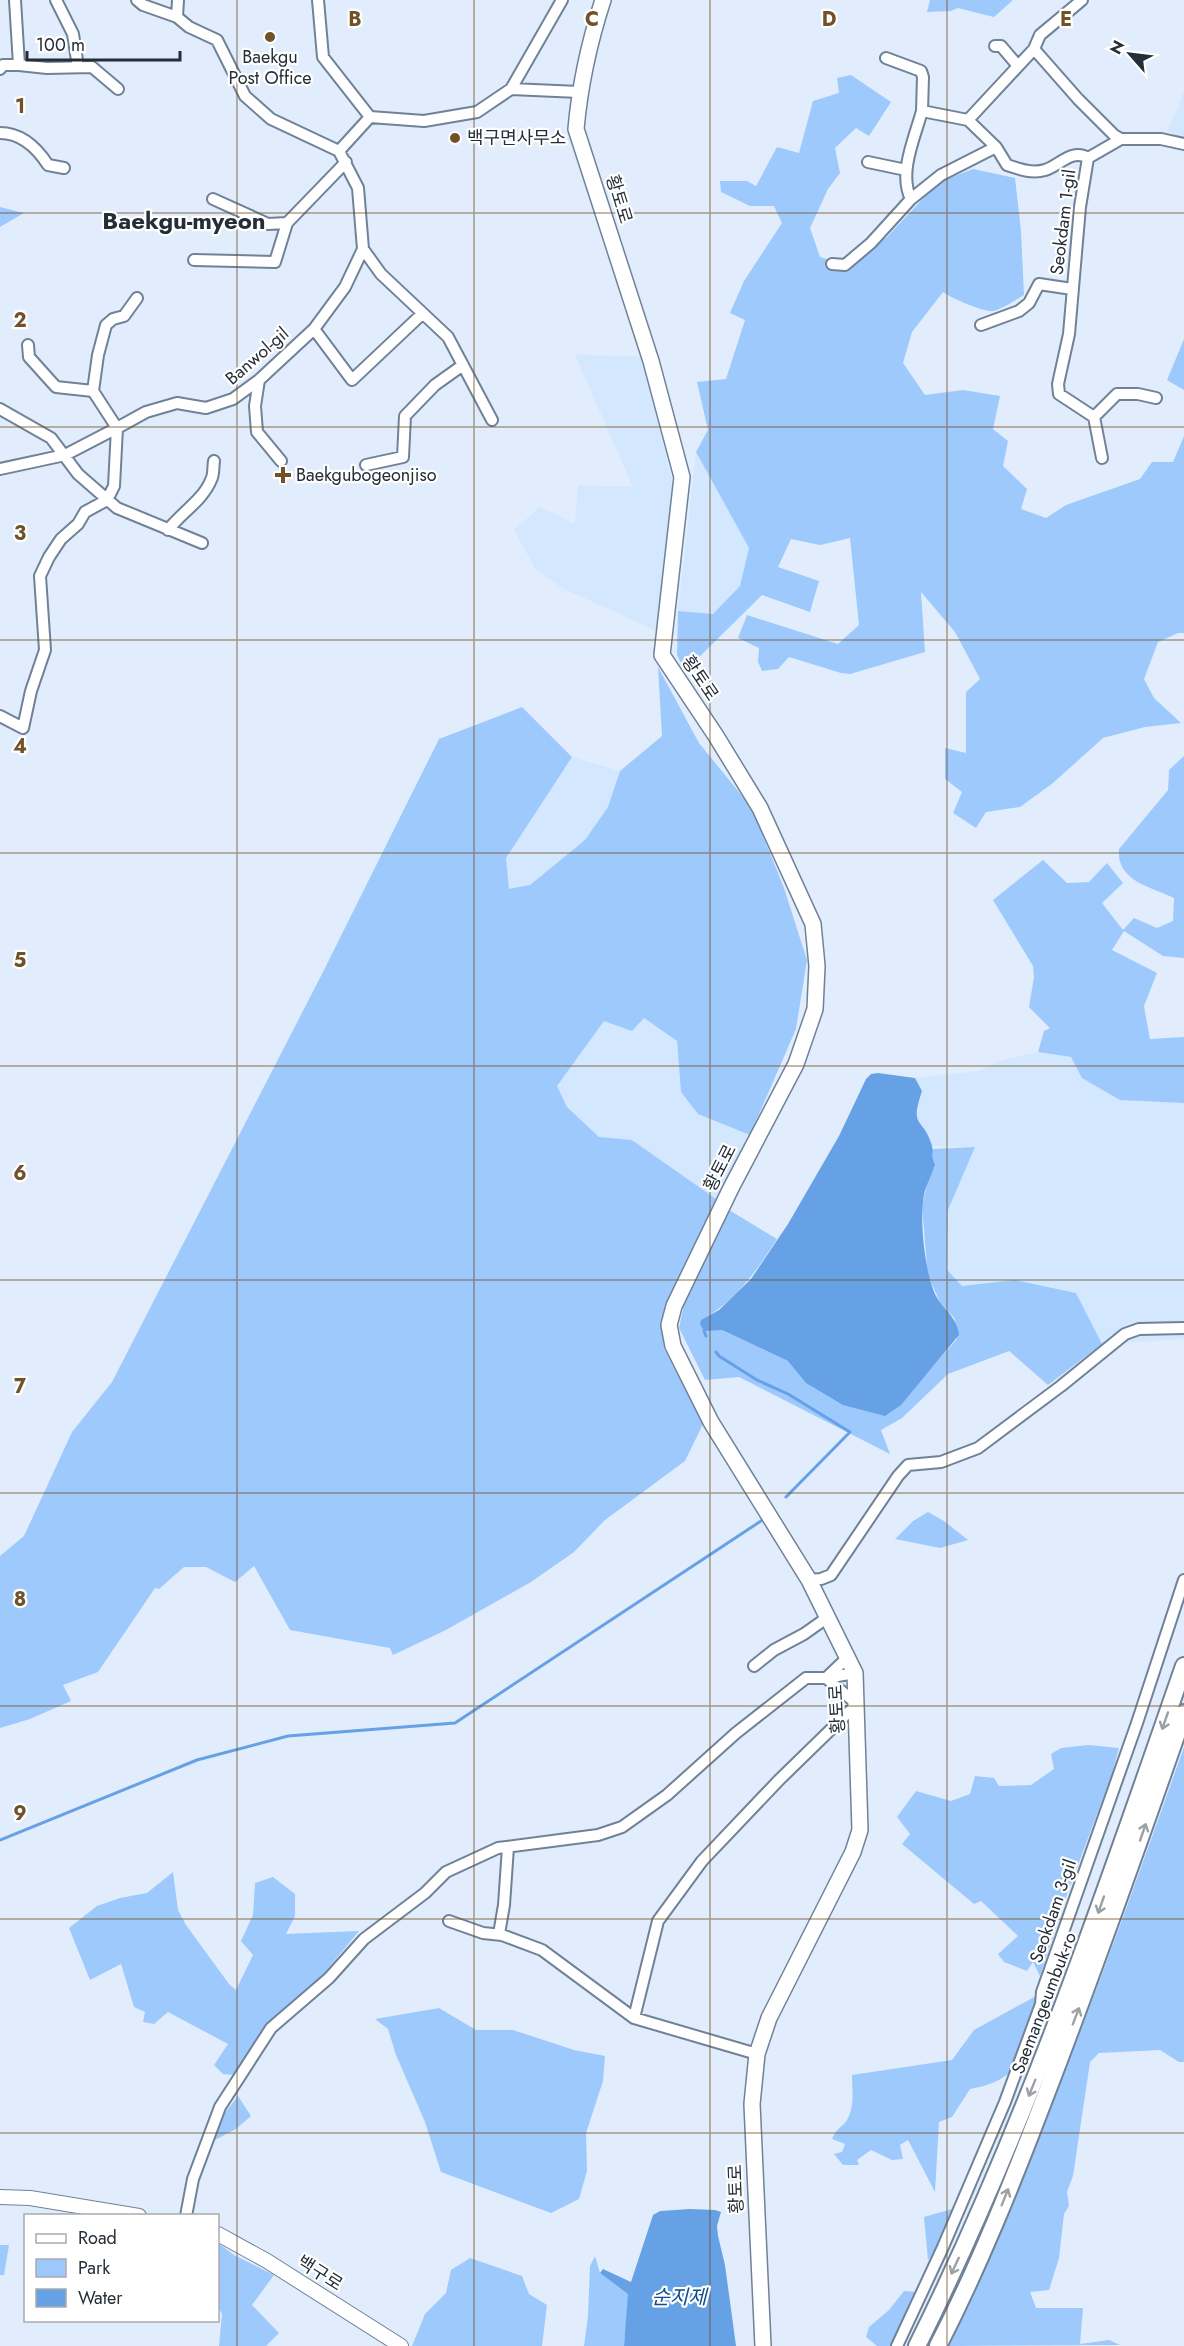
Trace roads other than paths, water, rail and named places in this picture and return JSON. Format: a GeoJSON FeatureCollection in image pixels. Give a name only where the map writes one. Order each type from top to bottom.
{"type":"FeatureCollection","features":[{"type":"Feature","properties":{"kind":"highway","name":"Saemangeumbuk-ro"},"geometry":{"type":"LineString","coordinates":[[917,2346],[987,2199],[1041,2066],[1094,1927],[1184,1665]]}},
{"type":"Feature","properties":{"kind":"highway","name":"Saemangeumbuk-ro"},"geometry":{"type":"LineString","coordinates":[[938,2346],[1001,2208],[1029,2139],[1107,1933],[1184,1713]]}},
{"type":"Feature","properties":{"kind":"main road","name":"황토로"},"geometry":{"type":"LineString","coordinates":[[603,0],[589,45],[579,92],[576,129],[651,361],[682,477],[662,655],[760,808],[813,924],[817,966],[815,1009],[796,1064],[726,1199],[674,1306],[669,1325],[673,1346],[711,1422],[809,1580],[855,1673],[860,1830],[853,1852],[769,2018],[757,2054],[752,2104],[763,2346]]}},
{"type":"Feature","properties":{"kind":"street"},"geometry":{"type":"LineString","coordinates":[[15,0],[20,65]]}},
{"type":"Feature","properties":{"kind":"street"},"geometry":{"type":"LineString","coordinates":[[56,0],[73,34],[78,67]]}},
{"type":"Feature","properties":{"kind":"street"},"geometry":{"type":"LineString","coordinates":[[137,0],[144,5],[177,17],[189,27],[217,40],[245,96],[271,119],[339,151],[358,188],[363,249],[381,274],[448,337],[492,420]]}},
{"type":"Feature","properties":{"kind":"street"},"geometry":{"type":"LineString","coordinates":[[177,17],[178,0]]}},
{"type":"Feature","properties":{"kind":"street"},"geometry":{"type":"LineString","coordinates":[[318,0],[323,57],[370,117],[424,122],[477,112],[512,89],[562,0]]}},
{"type":"Feature","properties":{"kind":"street"},"geometry":{"type":"LineString","coordinates":[[922,111],[968,120],[1034,49],[1040,35],[1082,0]]}},
{"type":"Feature","properties":{"kind":"street"},"geometry":{"type":"LineString","coordinates":[[995,45],[1001,46],[1018,66]]}},
{"type":"Feature","properties":{"kind":"street"},"geometry":{"type":"LineString","coordinates":[[1034,49],[1078,99],[1121,139]]}},
{"type":"Feature","properties":{"kind":"street"},"geometry":{"type":"LineString","coordinates":[[886,58],[921,71],[923,77],[922,111],[906,170],[907,190],[911,198]]}},
{"type":"Feature","properties":{"kind":"street"},"geometry":{"type":"LineString","coordinates":[[0,69],[3,64],[48,68],[92,67],[118,89]]}},
{"type":"Feature","properties":{"kind":"street"},"geometry":{"type":"LineString","coordinates":[[512,89],[579,92]]}},
{"type":"Feature","properties":{"kind":"street"},"geometry":{"type":"LineString","coordinates":[[339,151],[370,117]]}},
{"type":"Feature","properties":{"kind":"street","name":"Seokdam 1-gil"},"geometry":{"type":"LineString","coordinates":[[968,120],[996,147],[1007,165],[1031,172],[1045,170],[1070,156],[1083,155],[1088,158],[1072,289],[1069,334],[1058,384],[1059,394],[1094,417]]}},
{"type":"Feature","properties":{"kind":"street"},"geometry":{"type":"LineString","coordinates":[[0,133],[16,136],[38,149],[48,165],[64,168]]}},
{"type":"Feature","properties":{"kind":"street"},"geometry":{"type":"LineString","coordinates":[[1088,158],[1121,139],[1161,139],[1184,144]]}},
{"type":"Feature","properties":{"kind":"street"},"geometry":{"type":"LineString","coordinates":[[832,264],[845,265],[871,243],[911,198],[941,175],[996,147]]}},
{"type":"Feature","properties":{"kind":"street"},"geometry":{"type":"LineString","coordinates":[[194,260],[275,262],[287,223],[346,162]]}},
{"type":"Feature","properties":{"kind":"street"},"geometry":{"type":"LineString","coordinates":[[868,162],[906,170]]}},
{"type":"Feature","properties":{"kind":"street"},"geometry":{"type":"LineString","coordinates":[[213,199],[268,224],[287,223]]}},
{"type":"Feature","properties":{"kind":"street","name":"Banwol-gil"},"geometry":{"type":"LineString","coordinates":[[0,469],[65,455],[146,412],[177,403],[206,408],[233,399],[259,380],[314,329],[345,286],[363,249]]}},
{"type":"Feature","properties":{"kind":"street","name":"Seokdam 1-gil"},"geometry":{"type":"LineString","coordinates":[[981,325],[1019,311],[1029,303],[1039,284],[1072,289]]}},
{"type":"Feature","properties":{"kind":"street"},"geometry":{"type":"LineString","coordinates":[[0,716],[23,728],[31,691],[45,650],[40,576],[49,557],[61,539],[78,524],[85,512],[107,500],[114,486],[117,428],[93,391],[98,355],[106,325],[113,319],[124,316],[137,298]]}},
{"type":"Feature","properties":{"kind":"street","name":"Banwol-gil"},"geometry":{"type":"LineString","coordinates":[[314,329],[352,380],[422,314]]}},
{"type":"Feature","properties":{"kind":"street"},"geometry":{"type":"LineString","coordinates":[[28,345],[28,357],[56,387],[93,391]]}},
{"type":"Feature","properties":{"kind":"street"},"geometry":{"type":"LineString","coordinates":[[366,465],[404,457],[405,416],[435,385],[463,365]]}},
{"type":"Feature","properties":{"kind":"street"},"geometry":{"type":"LineString","coordinates":[[259,380],[255,406],[257,432],[281,461]]}},
{"type":"Feature","properties":{"kind":"street"},"geometry":{"type":"LineString","coordinates":[[1102,458],[1094,417],[1117,394],[1138,394],[1156,398]]}},
{"type":"Feature","properties":{"kind":"street"},"geometry":{"type":"LineString","coordinates":[[0,409],[51,438],[78,474],[117,508],[202,543]]}},
{"type":"Feature","properties":{"kind":"street"},"geometry":{"type":"LineString","coordinates":[[168,530],[181,514],[203,494],[212,479],[214,461]]}},
{"type":"Feature","properties":{"kind":"street"},"geometry":{"type":"LineString","coordinates":[[809,1580],[831,1575],[898,1476],[908,1465],[941,1462],[978,1448],[1061,1386],[1125,1334],[1139,1329],[1184,1328]]}},
{"type":"Feature","properties":{"kind":"street","name":"Seokdam 3-gil"},"geometry":{"type":"LineString","coordinates":[[897,2346],[943,2247],[1009,2092],[1041,2004],[1042,1992],[1137,1723],[1184,1580]]}},
{"type":"Feature","properties":{"kind":"street"},"geometry":{"type":"LineString","coordinates":[[754,1666],[774,1650],[804,1634],[828,1617]]}},
{"type":"Feature","properties":{"kind":"street"},"geometry":{"type":"LineString","coordinates":[[826,1678],[848,1657]]}},
{"type":"Feature","properties":{"kind":"street"},"geometry":{"type":"LineString","coordinates":[[186,2214],[194,2179],[220,2107],[272,2028],[329,1978],[364,1939],[425,1893],[446,1872],[498,1848],[598,1835],[622,1827],[667,1795],[736,1734],[806,1678],[826,1678],[855,1673]]}},
{"type":"Feature","properties":{"kind":"street"},"geometry":{"type":"LineString","coordinates":[[634,2018],[658,1921],[702,1861],[779,1780],[857,1704],[826,1678]]}},
{"type":"Feature","properties":{"kind":"street"},"geometry":{"type":"LineString","coordinates":[[499,1934],[504,1905],[508,1847]]}},
{"type":"Feature","properties":{"kind":"street"},"geometry":{"type":"LineString","coordinates":[[449,1921],[483,1933],[499,1934],[542,1950],[634,2018],[757,2054]]}},
{"type":"Feature","properties":{"kind":"street"},"geometry":{"type":"LineString","coordinates":[[0,2197],[30,2198],[127,2214]]}},
{"type":"Feature","properties":{"kind":"street","name":"백구로"},"geometry":{"type":"LineString","coordinates":[[219,2235],[267,2261],[401,2346]]}},
{"type":"Feature","properties":{"kind":"water"},"geometry":{"type":"Polygon","coordinates":[[[871,1074],[915,1078],[922,1091],[917,1117],[932,1146],[935,1165],[925,1191],[923,1205],[926,1261],[936,1296],[953,1318],[959,1335],[901,1405],[885,1416],[843,1405],[806,1383],[788,1361],[722,1330],[704,1331],[700,1324],[701,1320],[719,1310],[751,1279],[788,1224],[839,1136],[866,1079],[871,1074]]]}},
{"type":"Feature","properties":{"kind":"water","name":"순지제"},"geometry":{"type":"Polygon","coordinates":[[[690,2209],[721,2212],[717,2226],[718,2236],[725,2265],[736,2346],[624,2346],[628,2294],[600,2273],[603,2269],[631,2282],[653,2215],[660,2211],[690,2209]]]}},
{"type":"Feature","properties":{"kind":"waterway"},"geometry":{"type":"LineString","coordinates":[[704,1331],[706,1336]]}},
{"type":"Feature","properties":{"kind":"waterway"},"geometry":{"type":"LineString","coordinates":[[716,1352],[757,1380],[788,1394],[850,1432],[786,1497]]}},
{"type":"Feature","properties":{"kind":"waterway"},"geometry":{"type":"LineString","coordinates":[[0,1840],[197,1760],[288,1736],[455,1723],[764,1519]]}},
{"type":"Feature","properties":{"kind":"place","name":"Baekgu Post Office"},"geometry":{"type":"Point","coordinates":[270,37]}},
{"type":"Feature","properties":{"kind":"place","name":"백구면사무소"},"geometry":{"type":"Point","coordinates":[455,138]}},
{"type":"Feature","properties":{"kind":"place","name":"Baekgubogeonjiso"},"geometry":{"type":"Point","coordinates":[283,475]}},
{"type":"Feature","properties":{"kind":"district","name":"Baekgu-myeon"},"geometry":{"type":"Point","coordinates":[184,220]}}]}
